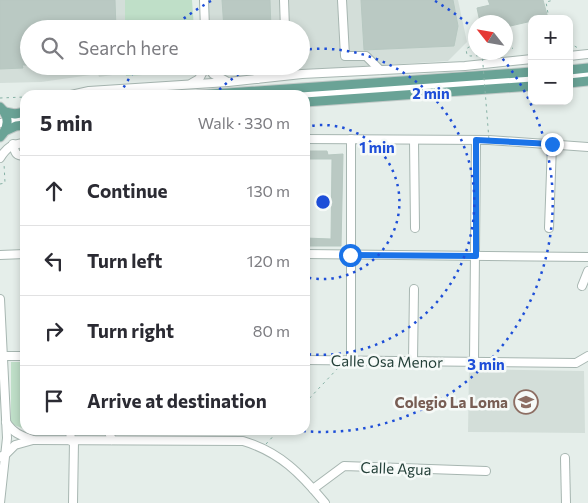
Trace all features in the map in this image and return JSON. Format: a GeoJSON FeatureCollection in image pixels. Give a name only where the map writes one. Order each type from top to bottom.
{"type":"FeatureCollection","features":[{"type":"Feature","properties":{"kind":"main road"},"geometry":{"type":"LineString","coordinates":[[573,70],[588,68]]}},
{"type":"Feature","properties":{"kind":"main road"},"geometry":{"type":"LineString","coordinates":[[271,90],[528,72]]}},
{"type":"Feature","properties":{"kind":"main road"},"geometry":{"type":"LineString","coordinates":[[573,83],[588,82]]}},
{"type":"Feature","properties":{"kind":"main road"},"geometry":{"type":"LineString","coordinates":[[310,102],[528,86]]}},
{"type":"Feature","properties":{"kind":"main road"},"geometry":{"type":"LineString","coordinates":[[3,121],[20,113]]}},
{"type":"Feature","properties":{"kind":"main road"},"geometry":{"type":"LineString","coordinates":[[3,121],[20,126]]}},
{"type":"Feature","properties":{"kind":"street"},"geometry":{"type":"LineString","coordinates":[[204,0],[205,20]]}},
{"type":"Feature","properties":{"kind":"street"},"geometry":{"type":"LineString","coordinates":[[284,0],[285,20]]}},
{"type":"Feature","properties":{"kind":"street"},"geometry":{"type":"LineString","coordinates":[[342,0],[345,56],[366,56],[380,70]]}},
{"type":"Feature","properties":{"kind":"street"},"geometry":{"type":"LineString","coordinates":[[573,56],[588,54]]}},
{"type":"Feature","properties":{"kind":"street"},"geometry":{"type":"LineString","coordinates":[[103,90],[528,60]]}},
{"type":"Feature","properties":{"kind":"street"},"geometry":{"type":"LineString","coordinates":[[190,84],[199,79],[201,75]]}},
{"type":"Feature","properties":{"kind":"street"},"geometry":{"type":"LineString","coordinates":[[215,75],[228,82]]}},
{"type":"Feature","properties":{"kind":"street"},"geometry":{"type":"LineString","coordinates":[[256,79],[257,75]]}},
{"type":"Feature","properties":{"kind":"street"},"geometry":{"type":"LineString","coordinates":[[573,77],[588,76]]}},
{"type":"Feature","properties":{"kind":"street"},"geometry":{"type":"LineString","coordinates":[[310,94],[528,80]]}},
{"type":"Feature","properties":{"kind":"street"},"geometry":{"type":"LineString","coordinates":[[310,97],[528,80]]}},
{"type":"Feature","properties":{"kind":"street"},"geometry":{"type":"LineString","coordinates":[[3,121],[20,119]]}},
{"type":"Feature","properties":{"kind":"street"},"geometry":{"type":"LineString","coordinates":[[310,139],[489,140],[588,147]]}},
{"type":"Feature","properties":{"kind":"street"},"geometry":{"type":"LineString","coordinates":[[348,360],[351,139]]}},
{"type":"Feature","properties":{"kind":"street"},"geometry":{"type":"LineString","coordinates":[[414,140],[415,228]]}},
{"type":"Feature","properties":{"kind":"street"},"geometry":{"type":"LineString","coordinates":[[474,362],[476,140]]}},
{"type":"Feature","properties":{"kind":"street"},"geometry":{"type":"LineString","coordinates":[[0,158],[7,148],[13,144],[20,143]]}},
{"type":"Feature","properties":{"kind":"street"},"geometry":{"type":"LineString","coordinates":[[13,144],[15,154],[20,156]]}},
{"type":"Feature","properties":{"kind":"street"},"geometry":{"type":"LineString","coordinates":[[549,228],[552,144]]}},
{"type":"Feature","properties":{"kind":"street"},"geometry":{"type":"LineString","coordinates":[[0,255],[20,254]]}},
{"type":"Feature","properties":{"kind":"street"},"geometry":{"type":"LineString","coordinates":[[310,254],[588,257]]}},
{"type":"Feature","properties":{"kind":"street"},"geometry":{"type":"LineString","coordinates":[[582,286],[588,271]]}},
{"type":"Feature","properties":{"kind":"street"},"geometry":{"type":"LineString","coordinates":[[413,361],[414,289]]}},
{"type":"Feature","properties":{"kind":"street"},"geometry":{"type":"LineString","coordinates":[[0,299],[3,421],[0,503]]}},
{"type":"Feature","properties":{"kind":"street"},"geometry":{"type":"LineString","coordinates":[[1,355],[20,356]]}},
{"type":"Feature","properties":{"kind":"street","name":"Calle Osa Menor"},"geometry":{"type":"LineString","coordinates":[[310,360],[576,363],[588,356]]}},
{"type":"Feature","properties":{"kind":"street"},"geometry":{"type":"LineString","coordinates":[[3,421],[18,435],[32,440]]}},
{"type":"Feature","properties":{"kind":"street"},"geometry":{"type":"LineString","coordinates":[[71,435],[73,503]]}},
{"type":"Feature","properties":{"kind":"street"},"geometry":{"type":"LineString","coordinates":[[110,435],[112,440]]}},
{"type":"Feature","properties":{"kind":"street"},"geometry":{"type":"LineString","coordinates":[[3,456],[15,445],[32,440],[243,442],[262,448],[287,463],[325,503]]}},
{"type":"Feature","properties":{"kind":"street"},"geometry":{"type":"LineString","coordinates":[[565,458],[566,503]]}},
{"type":"Feature","properties":{"kind":"street","name":"Calle Agua"},"geometry":{"type":"LineString","coordinates":[[313,489],[344,466],[486,471]]}},
{"type":"Feature","properties":{"kind":"path"},"geometry":{"type":"LineString","coordinates":[[548,15],[546,2],[554,0]]}},
{"type":"Feature","properties":{"kind":"path"},"geometry":{"type":"LineString","coordinates":[[483,60],[489,140]]}},
{"type":"Feature","properties":{"kind":"path"},"geometry":{"type":"LineString","coordinates":[[0,98],[20,97]]}},
{"type":"Feature","properties":{"kind":"path"},"geometry":{"type":"LineString","coordinates":[[310,398],[348,360]]}},
{"type":"Feature","properties":{"kind":"path"},"geometry":{"type":"LineString","coordinates":[[262,448],[274,435]]}},
{"type":"Feature","properties":{"kind":"shaded area"},"geometry":{"type":"Polygon","coordinates":[[[0,0],[125,0],[125,20],[20,20],[20,75],[91,75],[41,82],[0,83],[0,0]]]}},
{"type":"Feature","properties":{"kind":"shaded area"},"geometry":{"type":"Polygon","coordinates":[[[207,0],[458,0],[467,42],[448,61],[310,70],[310,20],[208,20],[207,0]]]}},
{"type":"Feature","properties":{"kind":"shaded area","name":"Colegio La Loma"},"geometry":{"type":"Polygon","coordinates":[[[469,369],[584,371],[585,433],[468,432],[469,369]]]}},
{"type":"Feature","properties":{"kind":"green space"},"geometry":{"type":"Polygon","coordinates":[[[125,0],[192,0],[193,20],[125,20],[125,0]]]}},
{"type":"Feature","properties":{"kind":"green space"},"geometry":{"type":"Polygon","coordinates":[[[11,362],[20,362],[20,427],[11,424],[11,362]]]}},
{"type":"Feature","properties":{"kind":"building"},"geometry":{"type":"Polygon","coordinates":[[[0,0],[115,0],[116,20],[20,20],[20,68],[0,69],[0,0]]]}},
{"type":"Feature","properties":{"kind":"building"},"geometry":{"type":"Polygon","coordinates":[[[222,0],[270,0],[271,20],[223,20],[222,0]]]}},
{"type":"Feature","properties":{"kind":"building"},"geometry":{"type":"Polygon","coordinates":[[[361,0],[453,0],[458,26],[454,46],[364,50],[361,0]]]}},
{"type":"Feature","properties":{"kind":"building"},"geometry":{"type":"Polygon","coordinates":[[[488,0],[543,0],[547,15],[528,15],[528,22],[513,25],[513,15],[478,15],[477,8],[490,5],[488,0]]]}},
{"type":"Feature","properties":{"kind":"building"},"geometry":{"type":"Polygon","coordinates":[[[310,151],[327,151],[328,155],[343,154],[341,246],[310,246],[310,238],[331,239],[332,159],[310,159],[310,151]]]}},
{"type":"Feature","properties":{"kind":"place","name":"Colegio La Loma"},"geometry":{"type":"Point","coordinates":[526,402]}},
{"type":"Feature","properties":{"kind":"route"},"geometry":{"type":"LineString","coordinates":[[350,255],[476,256],[476,140],[552,144]]}}]}
